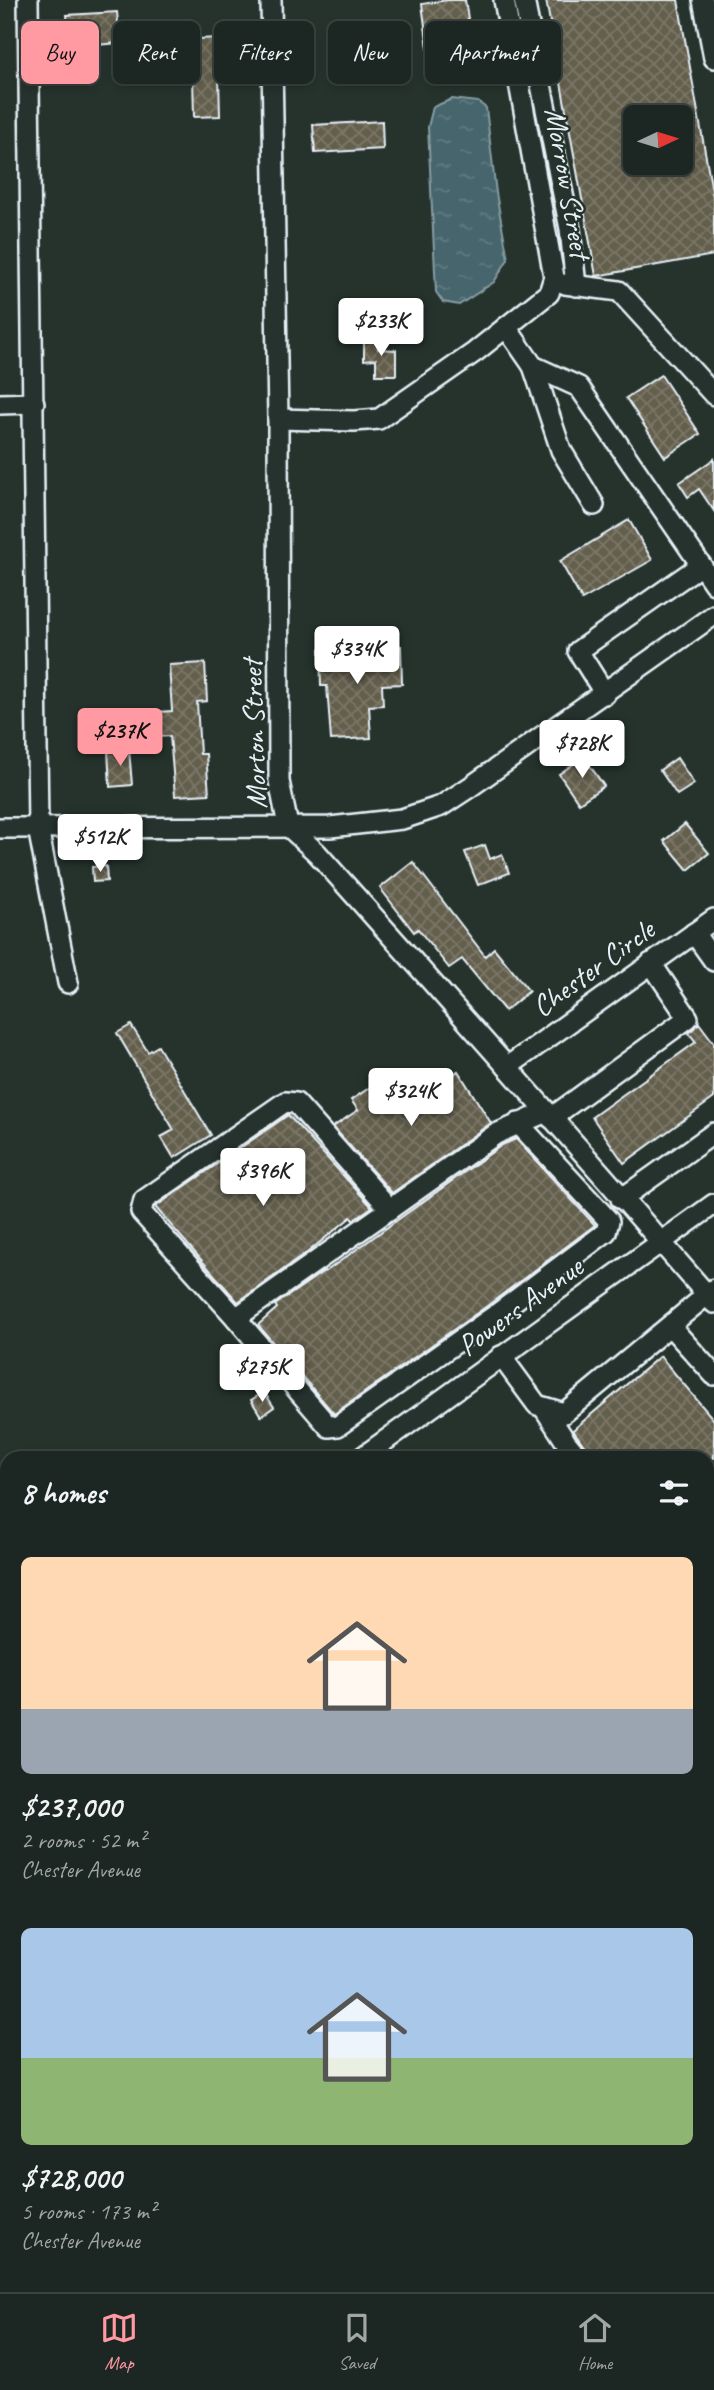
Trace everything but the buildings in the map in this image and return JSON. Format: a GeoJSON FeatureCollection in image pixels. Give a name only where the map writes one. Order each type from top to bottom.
{"type":"FeatureCollection","features":[{"type":"Feature","properties":{"kind":"street"},"geometry":{"type":"LineString","coordinates":[[29,0],[38,828],[68,983]]}},
{"type":"Feature","properties":{"kind":"street","name":"Morton Street"},"geometry":{"type":"LineString","coordinates":[[271,0],[278,419],[279,781],[288,826],[317,853],[621,1199],[712,1295]]}},
{"type":"Feature","properties":{"kind":"street","name":"Morrow Street"},"geometry":{"type":"LineString","coordinates":[[506,0],[551,288]]}},
{"type":"Feature","properties":{"kind":"street"},"geometry":{"type":"LineString","coordinates":[[524,0],[570,229],[576,286]]}},
{"type":"Feature","properties":{"kind":"street"},"geometry":{"type":"LineString","coordinates":[[703,0],[714,58]]}},
{"type":"Feature","properties":{"kind":"street"},"geometry":{"type":"LineString","coordinates":[[278,419],[379,419],[475,352],[551,288],[576,286],[619,291],[714,395]]}},
{"type":"Feature","properties":{"kind":"street"},"geometry":{"type":"LineString","coordinates":[[506,327],[533,366],[561,450],[594,505]]}},
{"type":"Feature","properties":{"kind":"street"},"geometry":{"type":"LineString","coordinates":[[533,366],[579,387],[714,584]]}},
{"type":"Feature","properties":{"kind":"street"},"geometry":{"type":"LineString","coordinates":[[0,404],[34,403]]}},
{"type":"Feature","properties":{"kind":"street"},"geometry":{"type":"LineString","coordinates":[[605,694],[578,651],[701,565]]}},
{"type":"Feature","properties":{"kind":"street"},"geometry":{"type":"LineString","coordinates":[[0,828],[330,827],[402,819],[441,806],[605,694],[714,615]]}},
{"type":"Feature","properties":{"kind":"street","name":"Chester Circle"},"geometry":{"type":"LineString","coordinates":[[507,1067],[714,919]]}},
{"type":"Feature","properties":{"kind":"street"},"geometry":{"type":"LineString","coordinates":[[694,933],[714,961]]}},
{"type":"Feature","properties":{"kind":"street"},"geometry":{"type":"LineString","coordinates":[[236,1318],[496,1134],[518,1123],[548,1115],[688,1018],[651,963]]}},
{"type":"Feature","properties":{"kind":"street"},"geometry":{"type":"LineString","coordinates":[[390,1209],[296,1103],[285,1102],[144,1200],[141,1212],[329,1427],[338,1426],[494,1316],[606,1232],[609,1221],[518,1123]]}},
{"type":"Feature","properties":{"kind":"street"},"geometry":{"type":"LineString","coordinates":[[621,1199],[714,1133]]}},
{"type":"Feature","properties":{"kind":"street","name":"Powers Avenue"},"geometry":{"type":"LineString","coordinates":[[370,1451],[714,1204]]}},
{"type":"Feature","properties":{"kind":"street"},"geometry":{"type":"LineString","coordinates":[[501,1356],[537,1405],[564,1413],[712,1295]]}},
{"type":"Feature","properties":{"kind":"street"},"geometry":{"type":"LineString","coordinates":[[671,1327],[714,1375]]}},
{"type":"Feature","properties":{"kind":"street"},"geometry":{"type":"LineString","coordinates":[[544,1408],[573,1451]]}},
{"type":"Feature","properties":{"kind":"water"},"geometry":{"type":"Polygon","coordinates":[[[452,99],[478,102],[486,108],[496,193],[508,259],[494,282],[459,305],[443,302],[436,292],[428,127],[433,107],[452,99]]]}}]}
